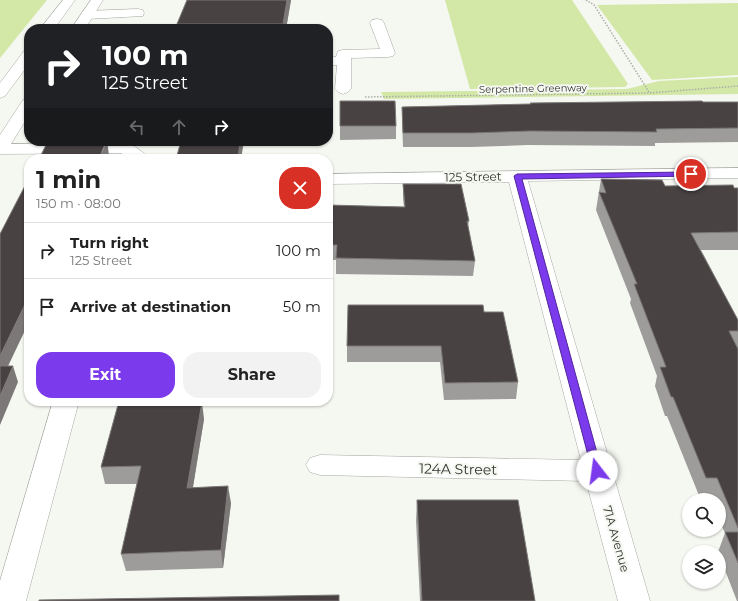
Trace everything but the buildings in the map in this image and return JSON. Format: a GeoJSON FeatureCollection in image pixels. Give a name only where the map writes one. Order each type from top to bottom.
{"type":"FeatureCollection","features":[{"type":"Feature","properties":{"kind":"street"},"geometry":{"type":"LineString","coordinates":[[51,24],[69,0]]}},
{"type":"Feature","properties":{"kind":"street"},"geometry":{"type":"LineString","coordinates":[[82,24],[97,0]]}},
{"type":"Feature","properties":{"kind":"street"},"geometry":{"type":"LineString","coordinates":[[88,15],[135,19]]}},
{"type":"Feature","properties":{"kind":"street"},"geometry":{"type":"LineString","coordinates":[[343,89],[343,54],[388,53],[377,22]]}},
{"type":"Feature","properties":{"kind":"street"},"geometry":{"type":"LineString","coordinates":[[0,93],[24,61]]}},
{"type":"Feature","properties":{"kind":"street"},"geometry":{"type":"LineString","coordinates":[[333,62],[344,61]]}},
{"type":"Feature","properties":{"kind":"street"},"geometry":{"type":"LineString","coordinates":[[0,149],[24,111]]}},
{"type":"Feature","properties":{"kind":"street"},"geometry":{"type":"LineString","coordinates":[[0,149],[125,148],[133,154]]}},
{"type":"Feature","properties":{"kind":"street","name":"125 Street"},"geometry":{"type":"LineString","coordinates":[[333,179],[738,173]]}},
{"type":"Feature","properties":{"kind":"street","name":"71A Avenue"},"geometry":{"type":"LineString","coordinates":[[517,176],[634,601]]}},
{"type":"Feature","properties":{"kind":"street"},"geometry":{"type":"LineString","coordinates":[[10,601],[65,406]]}},
{"type":"Feature","properties":{"kind":"street","name":"124A Street"},"geometry":{"type":"LineString","coordinates":[[320,465],[597,471]]}},
{"type":"Feature","properties":{"kind":"path"},"geometry":{"type":"LineString","coordinates":[[586,0],[594,5],[649,93]]}},
{"type":"Feature","properties":{"kind":"path","name":"Serpentine Greenway"},"geometry":{"type":"LineString","coordinates":[[359,97],[649,93],[738,86]]}},
{"type":"Feature","properties":{"kind":"green space"},"geometry":{"type":"Polygon","coordinates":[[[0,0],[47,0],[28,24],[24,24],[24,28],[0,58],[0,0]]]}},
{"type":"Feature","properties":{"kind":"green space"},"geometry":{"type":"Polygon","coordinates":[[[445,0],[572,0],[628,84],[625,87],[470,89],[445,0]]]}},
{"type":"Feature","properties":{"kind":"green space"},"geometry":{"type":"Polygon","coordinates":[[[738,3],[738,75],[652,80],[597,5],[738,3]]]}},
{"type":"Feature","properties":{"kind":"green space"},"geometry":{"type":"Polygon","coordinates":[[[738,77],[738,94],[384,99],[381,92],[627,89],[659,81],[738,77]]]}},
{"type":"Feature","properties":{"kind":"route"},"geometry":{"type":"LineString","coordinates":[[597,471],[524,197],[517,176],[691,174]]}}]}
